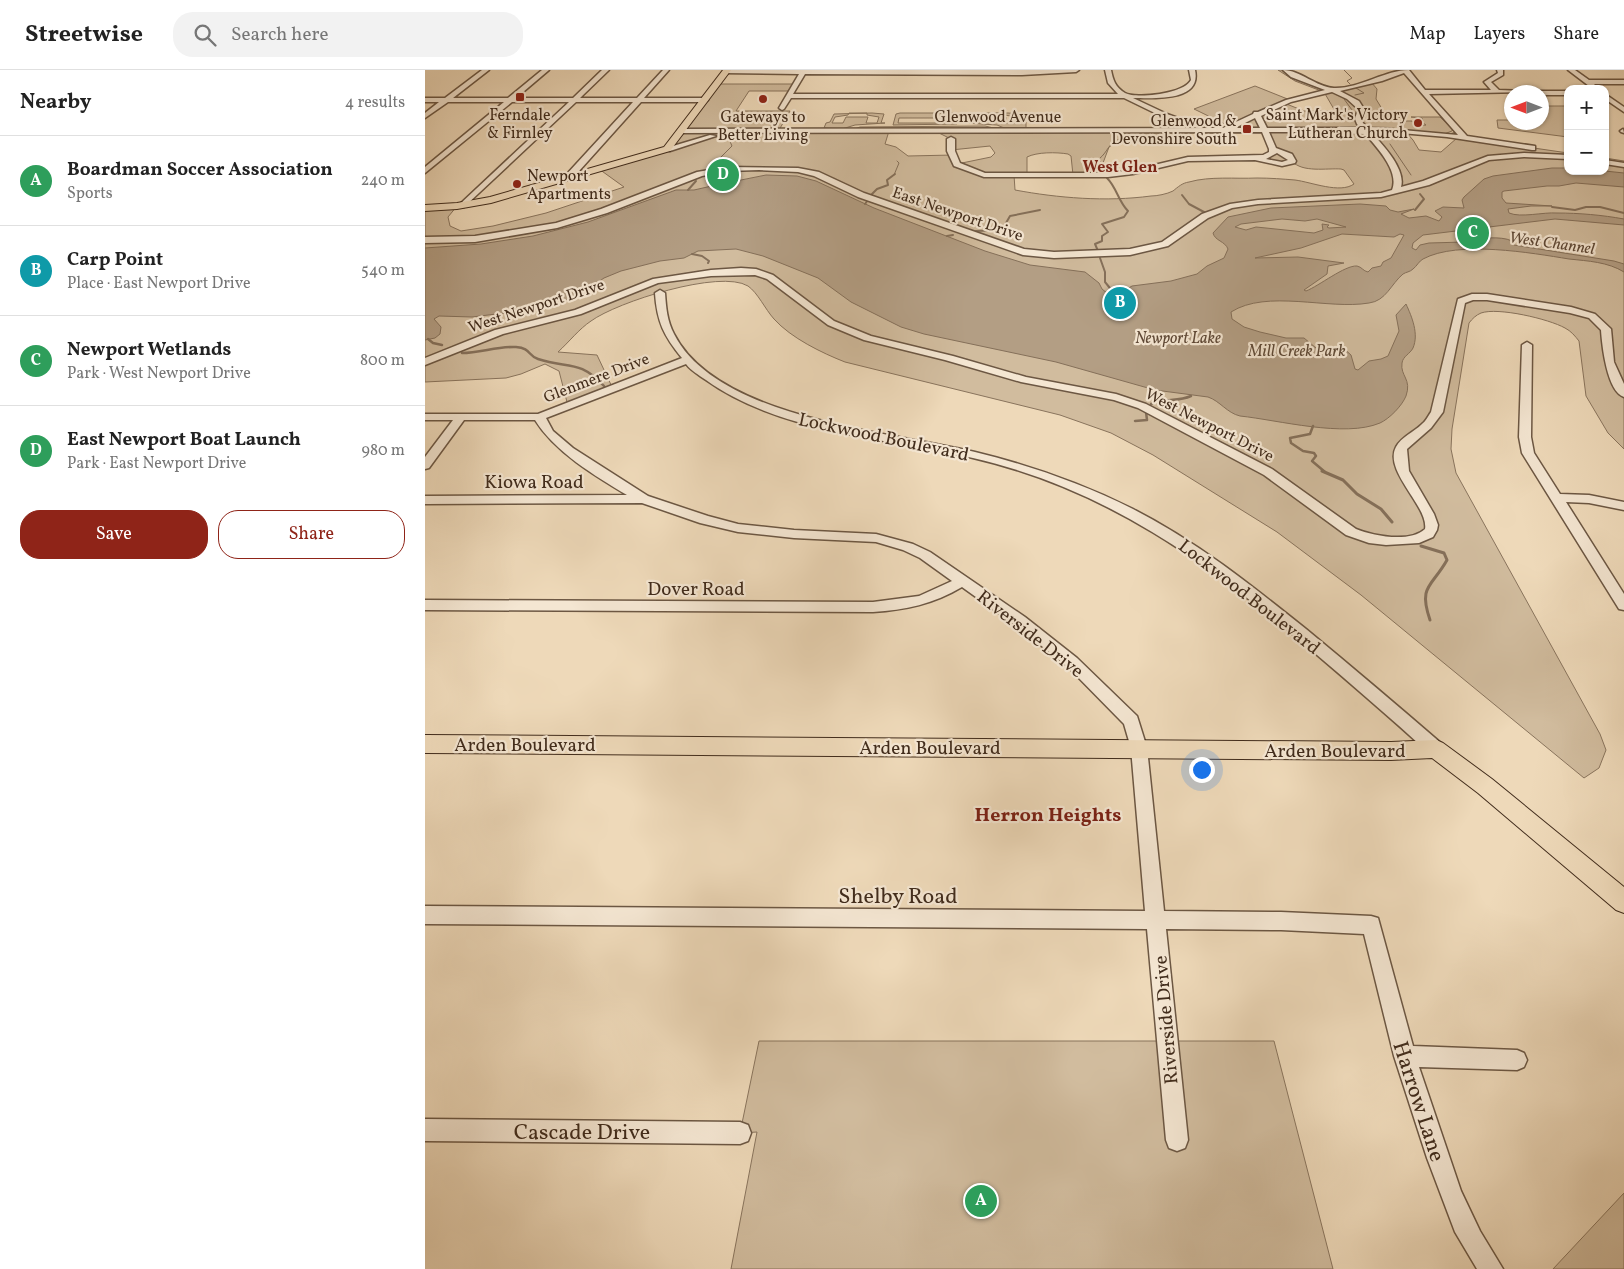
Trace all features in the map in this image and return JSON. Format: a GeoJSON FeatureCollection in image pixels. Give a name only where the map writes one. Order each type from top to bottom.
{"type":"FeatureCollection","features":[{"type":"Feature","properties":{"kind":"main road"},"geometry":{"type":"LineString","coordinates":[[667,149],[726,71]]}},
{"type":"Feature","properties":{"kind":"main road","name":"Glenwood Avenue"},"geometry":{"type":"LineString","coordinates":[[425,208],[464,205],[496,199],[667,149]]}},
{"type":"Feature","properties":{"kind":"main road","name":"Arden Boulevard"},"geometry":{"type":"LineString","coordinates":[[425,744],[1436,749]]}},
{"type":"Feature","properties":{"kind":"main road","name":"Lockwood Boulevard"},"geometry":{"type":"LineString","coordinates":[[1436,749],[1485,786],[1624,902]]}},
{"type":"Feature","properties":{"kind":"street"},"geometry":{"type":"LineString","coordinates":[[425,116],[487,70]]}},
{"type":"Feature","properties":{"kind":"street"},"geometry":{"type":"LineString","coordinates":[[425,171],[547,70]]}},
{"type":"Feature","properties":{"kind":"street"},"geometry":{"type":"LineString","coordinates":[[464,205],[606,70]]}},
{"type":"Feature","properties":{"kind":"street"},"geometry":{"type":"LineString","coordinates":[[568,178],[666,70]]}},
{"type":"Feature","properties":{"kind":"street"},"geometry":{"type":"LineString","coordinates":[[726,71],[1027,73],[1076,70]]}},
{"type":"Feature","properties":{"kind":"street"},"geometry":{"type":"LineString","coordinates":[[1108,70],[1112,84],[1128,96],[1175,119],[1201,128],[1221,131],[1288,101],[1371,82],[1405,70],[1453,134]]}},
{"type":"Feature","properties":{"kind":"street"},"geometry":{"type":"LineString","coordinates":[[789,96],[1162,96],[1184,91],[1194,82],[1192,70]]}},
{"type":"Feature","properties":{"kind":"street"},"geometry":{"type":"LineString","coordinates":[[1278,70],[1293,81],[1328,91]]}},
{"type":"Feature","properties":{"kind":"street"},"geometry":{"type":"LineString","coordinates":[[1286,70],[1299,79],[1359,103],[1361,109],[1358,119],[1359,124],[1383,150],[1400,180],[1395,192]]}},
{"type":"Feature","properties":{"kind":"street"},"geometry":{"type":"LineString","coordinates":[[1497,92],[1487,82],[1501,74],[1500,70]]}},
{"type":"Feature","properties":{"kind":"street"},"geometry":{"type":"LineString","coordinates":[[1571,70],[1590,85]]}},
{"type":"Feature","properties":{"kind":"street"},"geometry":{"type":"LineString","coordinates":[[782,108],[803,71]]}},
{"type":"Feature","properties":{"kind":"street"},"geometry":{"type":"LineString","coordinates":[[1586,82],[1624,82]]}},
{"type":"Feature","properties":{"kind":"street"},"geometry":{"type":"LineString","coordinates":[[1423,92],[1504,92]]}},
{"type":"Feature","properties":{"kind":"street"},"geometry":{"type":"LineString","coordinates":[[1549,93],[1564,93]]}},
{"type":"Feature","properties":{"kind":"street"},"geometry":{"type":"LineString","coordinates":[[1609,98],[1621,105],[1624,110]]}},
{"type":"Feature","properties":{"kind":"street"},"geometry":{"type":"LineString","coordinates":[[425,100],[705,100]]}},
{"type":"Feature","properties":{"kind":"street"},"geometry":{"type":"LineString","coordinates":[[957,164],[954,170],[957,174],[1108,175],[1133,172],[1165,163],[1189,159],[1269,156],[1273,153],[1273,149],[1256,114]]}},
{"type":"Feature","properties":{"kind":"street"},"geometry":{"type":"LineString","coordinates":[[1164,131],[1174,126],[1175,119]]}},
{"type":"Feature","properties":{"kind":"street"},"geometry":{"type":"LineString","coordinates":[[1244,120],[1261,123]]}},
{"type":"Feature","properties":{"kind":"street","name":"Glenwood Avenue"},"geometry":{"type":"LineString","coordinates":[[681,131],[1392,132],[1453,134],[1465,138],[1564,152]]}},
{"type":"Feature","properties":{"kind":"street","name":"Glenwood Avenue"},"geometry":{"type":"LineString","coordinates":[[667,149],[731,131]]}},
{"type":"Feature","properties":{"kind":"street"},"geometry":{"type":"LineString","coordinates":[[935,131],[945,134],[951,140],[951,151],[957,164],[984,175]]}},
{"type":"Feature","properties":{"kind":"street"},"geometry":{"type":"LineString","coordinates":[[951,140],[970,131]]}},
{"type":"Feature","properties":{"kind":"street"},"geometry":{"type":"LineString","coordinates":[[1250,158],[1277,164],[1292,161],[1289,156],[1273,149]]}},
{"type":"Feature","properties":{"kind":"street","name":"East Newport Drive"},"geometry":{"type":"LineString","coordinates":[[425,240],[475,239],[565,223],[604,211],[709,171],[787,169],[811,172],[861,195],[1023,252],[1048,255],[1117,253],[1146,250],[1171,241],[1211,213],[1240,204],[1367,196],[1395,192],[1488,158],[1524,155],[1564,157]]}},
{"type":"Feature","properties":{"kind":"street"},"geometry":{"type":"LineString","coordinates":[[1609,161],[1624,163]]}},
{"type":"Feature","properties":{"kind":"street"},"geometry":{"type":"LineString","coordinates":[[1400,180],[1421,184]]}},
{"type":"Feature","properties":{"kind":"street","name":"West Newport Drive"},"geometry":{"type":"LineString","coordinates":[[425,362],[499,332],[578,312],[657,281],[692,275],[741,271],[756,272],[770,277],[831,323],[868,338],[949,358],[1025,380],[1116,397],[1142,406],[1268,472],[1351,532],[1377,540],[1394,542],[1419,539],[1431,530],[1432,525],[1429,514],[1403,471],[1399,455],[1401,448],[1427,426],[1437,412],[1461,301],[1473,297],[1487,297],[1571,310],[1591,316],[1606,329],[1609,362],[1624,394]]}},
{"type":"Feature","properties":{"kind":"street","name":"Lockwood Boulevard"},"geometry":{"type":"LineString","coordinates":[[660,293],[667,331],[675,346],[687,360],[717,385],[769,409],[809,420],[999,462],[1066,484],[1129,513],[1190,548],[1247,590],[1436,749]]}},
{"type":"Feature","properties":{"kind":"street"},"geometry":{"type":"LineString","coordinates":[[1527,345],[1526,446],[1532,461],[1624,605]]}},
{"type":"Feature","properties":{"kind":"street","name":"Glenmere Drive"},"geometry":{"type":"LineString","coordinates":[[425,417],[539,417],[687,360]]}},
{"type":"Feature","properties":{"kind":"street"},"geometry":{"type":"LineString","coordinates":[[425,465],[461,417]]}},
{"type":"Feature","properties":{"kind":"street","name":"Riverside Drive"},"geometry":{"type":"LineString","coordinates":[[539,417],[549,433],[569,451],[629,491],[705,520],[744,529],[794,534],[862,537],[890,541],[925,554],[1053,646],[1095,683],[1131,721],[1139,748],[1177,1140]]}},
{"type":"Feature","properties":{"kind":"street","name":"Kiowa Road"},"geometry":{"type":"LineString","coordinates":[[425,500],[644,498]]}},
{"type":"Feature","properties":{"kind":"street"},"geometry":{"type":"LineString","coordinates":[[1556,498],[1589,500],[1624,506]]}},
{"type":"Feature","properties":{"kind":"street","name":"Dover Road"},"geometry":{"type":"LineString","coordinates":[[425,605],[873,607],[919,603],[938,595],[962,581]]}},
{"type":"Feature","properties":{"kind":"street","name":"Shelby Road"},"geometry":{"type":"LineString","coordinates":[[425,915],[1281,921],[1371,925]]}},
{"type":"Feature","properties":{"kind":"street","name":"Harrow Lane"},"geometry":{"type":"LineString","coordinates":[[1371,925],[1404,1056],[1450,1194],[1463,1224],[1479,1253],[1491,1269]]}},
{"type":"Feature","properties":{"kind":"street"},"geometry":{"type":"LineString","coordinates":[[1404,1056],[1517,1060]]}},
{"type":"Feature","properties":{"kind":"street","name":"Cascade Drive"},"geometry":{"type":"LineString","coordinates":[[425,1130],[740,1132]]}},
{"type":"Feature","properties":{"kind":"green space","name":"Mill Creek Park"},"geometry":{"type":"Polygon","coordinates":[[[1278,70],[1286,70],[1332,90],[1371,82],[1377,89],[1376,99],[1387,117],[1403,117],[1393,118],[1395,121],[1412,121],[1414,126],[1426,125],[1420,121],[1423,121],[1422,118],[1411,117],[1440,117],[1453,129],[1444,134],[1405,131],[1419,150],[1441,152],[1457,138],[1447,135],[1458,131],[1465,138],[1564,152],[1564,175],[1609,175],[1609,159],[1624,161],[1624,449],[1608,433],[1586,396],[1579,341],[1576,337],[1567,329],[1557,325],[1511,313],[1481,313],[1469,323],[1452,429],[1451,449],[1456,473],[1600,734],[1606,750],[1599,768],[1584,778],[1361,595],[1277,532],[1153,455],[1111,433],[1060,415],[845,362],[807,344],[781,326],[748,286],[734,282],[715,282],[669,290],[623,305],[591,321],[558,352],[597,355],[613,389],[568,406],[559,371],[545,364],[506,378],[425,382],[425,208],[457,206],[448,217],[450,226],[461,231],[493,226],[546,213],[624,187],[599,169],[667,149],[716,84],[795,84],[791,91],[749,91],[736,111],[790,111],[779,130],[889,131],[885,144],[896,147],[908,156],[953,155],[957,164],[991,157],[995,153],[990,146],[951,150],[951,139],[935,131],[1169,129],[1174,126],[1175,119],[1221,131],[1231,127],[1194,109],[1255,86],[1290,100],[1284,103],[1304,111],[1335,111],[1324,92],[1295,81],[1278,70]],[[1265,131],[1173,132],[1176,139],[1132,139],[1109,147],[1103,163],[1108,175],[1073,175],[1071,156],[1068,154],[1047,153],[1031,155],[1027,157],[1027,175],[1014,175],[1015,190],[1065,197],[1117,199],[1162,195],[1173,191],[1180,185],[1214,178],[1286,179],[1333,188],[1348,187],[1354,184],[1344,170],[1341,169],[1308,169],[1296,165],[1292,161],[1285,163],[1250,159],[1272,155],[1265,131]]]}},
{"type":"Feature","properties":{"kind":"green space"},"geometry":{"type":"Polygon","coordinates":[[[1549,106],[1564,106],[1564,136],[1514,130],[1549,130],[1549,106]]]}},
{"type":"Feature","properties":{"kind":"green space"},"geometry":{"type":"Polygon","coordinates":[[[867,113],[884,114],[881,123],[885,123],[855,125],[842,129],[824,128],[834,114],[849,114],[835,117],[832,123],[843,123],[846,117],[868,117],[866,123],[877,123],[879,117],[867,115],[867,113]]]}},
{"type":"Feature","properties":{"kind":"green space"},"geometry":{"type":"Polygon","coordinates":[[[956,113],[955,122],[957,124],[893,125],[896,114],[956,113]],[[899,118],[898,123],[951,123],[952,118],[899,118]]]}},
{"type":"Feature","properties":{"kind":"green space"},"geometry":{"type":"Polygon","coordinates":[[[1004,113],[1020,114],[1020,122],[1026,122],[1026,130],[1009,130],[997,125],[964,123],[967,122],[968,114],[985,114],[972,117],[971,123],[982,123],[983,117],[1006,117],[1006,123],[1016,123],[1016,117],[1005,115],[1004,113]]]}},
{"type":"Feature","properties":{"kind":"green space"},"geometry":{"type":"Polygon","coordinates":[[[1497,120],[1504,120],[1504,129],[1498,128],[1497,120]]]}},
{"type":"Feature","properties":{"kind":"green space"},"geometry":{"type":"Polygon","coordinates":[[[985,126],[998,129],[852,130],[860,127],[985,126]]]}},
{"type":"Feature","properties":{"kind":"green space"},"geometry":{"type":"Polygon","coordinates":[[[759,1041],[1274,1041],[1333,1269],[731,1269],[757,1132],[740,1133],[759,1041]]]}},
{"type":"Feature","properties":{"kind":"green space"},"geometry":{"type":"Polygon","coordinates":[[[1624,1193],[1624,1269],[1553,1269],[1624,1193]]]}},
{"type":"Feature","properties":{"kind":"water","name":"Newport Lake"},"geometry":{"type":"Polygon","coordinates":[[[1552,168],[1564,168],[1564,175],[1609,175],[1609,171],[1624,173],[1624,187],[1576,183],[1504,191],[1502,192],[1502,198],[1506,203],[1552,206],[1508,209],[1509,213],[1526,215],[1551,213],[1591,214],[1624,219],[1624,225],[1555,219],[1423,235],[1413,243],[1412,248],[1416,250],[1420,245],[1429,243],[1464,242],[1465,237],[1502,238],[1512,241],[1514,245],[1614,261],[1624,264],[1624,272],[1598,262],[1516,251],[1455,250],[1438,253],[1422,260],[1412,270],[1403,274],[1384,296],[1375,302],[1335,304],[1262,302],[1246,305],[1231,312],[1232,319],[1244,327],[1286,338],[1304,338],[1316,348],[1342,347],[1351,355],[1355,369],[1358,370],[1369,361],[1388,356],[1399,331],[1396,315],[1406,304],[1415,331],[1415,343],[1402,363],[1408,386],[1406,396],[1398,408],[1387,418],[1380,423],[1365,427],[1349,429],[1311,427],[1240,416],[1208,397],[1155,390],[1056,362],[924,334],[901,327],[851,302],[818,278],[763,256],[736,249],[698,251],[684,258],[660,261],[621,271],[604,278],[578,296],[537,309],[472,317],[439,316],[434,319],[441,327],[440,334],[435,338],[425,340],[425,248],[481,244],[533,236],[588,222],[676,190],[694,190],[725,183],[721,187],[724,188],[726,183],[766,175],[797,176],[816,181],[874,208],[985,251],[1030,265],[1085,272],[1099,283],[1102,289],[1113,298],[1115,303],[1124,304],[1120,301],[1128,302],[1122,292],[1132,286],[1171,281],[1197,274],[1207,266],[1224,258],[1228,249],[1213,233],[1228,217],[1271,208],[1360,204],[1386,206],[1390,210],[1398,212],[1414,209],[1401,214],[1409,218],[1426,216],[1439,221],[1442,217],[1435,211],[1443,207],[1464,208],[1462,200],[1464,197],[1484,179],[1493,176],[1552,168]],[[1282,219],[1241,224],[1235,227],[1246,230],[1256,227],[1314,233],[1323,230],[1322,224],[1329,225],[1327,227],[1329,228],[1346,227],[1317,219],[1305,221],[1282,219]],[[1342,234],[1301,248],[1255,258],[1298,257],[1344,263],[1328,266],[1327,274],[1304,290],[1306,291],[1339,272],[1352,267],[1357,266],[1368,272],[1372,268],[1381,266],[1383,262],[1391,258],[1404,235],[1400,234],[1394,237],[1342,234]]]}},
{"type":"Feature","properties":{"kind":"waterway"},"geometry":{"type":"LineString","coordinates":[[1344,70],[1352,78],[1347,81],[1350,84]]}},
{"type":"Feature","properties":{"kind":"waterway"},"geometry":{"type":"LineString","coordinates":[[1355,95],[1364,93],[1356,88]]}},
{"type":"Feature","properties":{"kind":"waterway"},"geometry":{"type":"LineString","coordinates":[[1344,99],[1352,110]]}},
{"type":"Feature","properties":{"kind":"waterway"},"geometry":{"type":"LineString","coordinates":[[715,163],[732,146],[728,137]]}},
{"type":"Feature","properties":{"kind":"waterway"},"geometry":{"type":"LineString","coordinates":[[1103,171],[1099,159],[1111,145],[1122,138]]}},
{"type":"Feature","properties":{"kind":"waterway"},"geometry":{"type":"LineString","coordinates":[[1390,144],[1411,175]]}},
{"type":"Feature","properties":{"kind":"waterway"},"geometry":{"type":"LineString","coordinates":[[894,175],[899,163],[897,161]]}},
{"type":"Feature","properties":{"kind":"waterway"},"geometry":{"type":"LineString","coordinates":[[871,195],[877,189],[888,185],[887,180],[894,175]]}},
{"type":"Feature","properties":{"kind":"waterway"},"geometry":{"type":"LineString","coordinates":[[1098,251],[1095,244],[1102,241],[1102,236],[1108,232],[1102,224],[1124,217],[1128,211],[1107,178]]}},
{"type":"Feature","properties":{"kind":"waterway"},"geometry":{"type":"LineString","coordinates":[[688,190],[696,181]]}},
{"type":"Feature","properties":{"kind":"waterway"},"geometry":{"type":"LineString","coordinates":[[1415,210],[1424,199],[1420,194]]}},
{"type":"Feature","properties":{"kind":"waterway"},"geometry":{"type":"LineString","coordinates":[[1182,195],[1189,204],[1204,212]]}},
{"type":"Feature","properties":{"kind":"waterway"},"geometry":{"type":"LineString","coordinates":[[865,204],[868,200]]}},
{"type":"Feature","properties":{"kind":"waterway"},"geometry":{"type":"LineString","coordinates":[[1552,207],[1575,210],[1586,207],[1600,207],[1624,213]]}},
{"type":"Feature","properties":{"kind":"waterway"},"geometry":{"type":"LineString","coordinates":[[976,231],[1002,230],[1010,216],[1040,210]]}},
{"type":"Feature","properties":{"kind":"waterway"},"geometry":{"type":"LineString","coordinates":[[947,236],[953,235]]}},
{"type":"Feature","properties":{"kind":"waterway"},"geometry":{"type":"LineString","coordinates":[[692,254],[702,256],[709,261],[708,263]]}},
{"type":"Feature","properties":{"kind":"waterway"},"geometry":{"type":"LineString","coordinates":[[1100,258],[1105,272],[1105,282],[1118,298],[1113,298]]}},
{"type":"Feature","properties":{"kind":"waterway"},"geometry":{"type":"LineString","coordinates":[[428,339],[433,343],[442,345]]}},
{"type":"Feature","properties":{"kind":"waterway"},"geometry":{"type":"LineString","coordinates":[[462,353],[503,348],[521,348],[527,350],[538,359],[580,368],[595,377],[604,386]]}},
{"type":"Feature","properties":{"kind":"waterway"},"geometry":{"type":"LineString","coordinates":[[1151,404],[1191,396]]}},
{"type":"Feature","properties":{"kind":"waterway"},"geometry":{"type":"LineString","coordinates":[[1135,421],[1147,420],[1146,412]]}},
{"type":"Feature","properties":{"kind":"waterway"},"geometry":{"type":"LineString","coordinates":[[1313,426],[1310,434],[1290,438],[1291,443],[1303,451],[1314,453],[1316,456],[1312,461],[1325,472]]}},
{"type":"Feature","properties":{"kind":"waterway"},"geometry":{"type":"LineString","coordinates":[[1322,471],[1343,480],[1357,494],[1381,509],[1392,522]]}},
{"type":"Feature","properties":{"kind":"waterway"},"geometry":{"type":"LineString","coordinates":[[1421,546],[1444,553],[1447,560],[1428,587],[1426,593],[1425,600],[1430,620]]}},
{"type":"Feature","properties":{"kind":"place","name":"Ferndale & Firnley"},"geometry":{"type":"Point","coordinates":[520,97]}},
{"type":"Feature","properties":{"kind":"place","name":"Gateways to Better Living"},"geometry":{"type":"Point","coordinates":[763,99]}},
{"type":"Feature","properties":{"kind":"place","name":"Saint Mark's Victory Lutheran Church"},"geometry":{"type":"Point","coordinates":[1418,123]}},
{"type":"Feature","properties":{"kind":"place","name":"Glenwood & Devonshire South"},"geometry":{"type":"Point","coordinates":[1247,129]}},
{"type":"Feature","properties":{"kind":"place","name":"East Newport Boat Launch"},"geometry":{"type":"Point","coordinates":[723,175]}},
{"type":"Feature","properties":{"kind":"place","name":"Newport Apartments"},"geometry":{"type":"Point","coordinates":[517,184]}},
{"type":"Feature","properties":{"kind":"place","name":"Newport Wetlands"},"geometry":{"type":"Point","coordinates":[1473,233]}},
{"type":"Feature","properties":{"kind":"place","name":"Carp Point"},"geometry":{"type":"Point","coordinates":[1120,303]}},
{"type":"Feature","properties":{"kind":"place","name":"Boardman Soccer Association"},"geometry":{"type":"Point","coordinates":[981,1201]}},
{"type":"Feature","properties":{"kind":"district","name":"West Glen"},"geometry":{"type":"Point","coordinates":[1120,166]}},
{"type":"Feature","properties":{"kind":"district","name":"Herron Heights"},"geometry":{"type":"Point","coordinates":[1048,814]}},
{"type":"Feature","properties":{"kind":"water label","name":"West Channel"},"geometry":{"type":"Point","coordinates":[1552,242]}}]}
